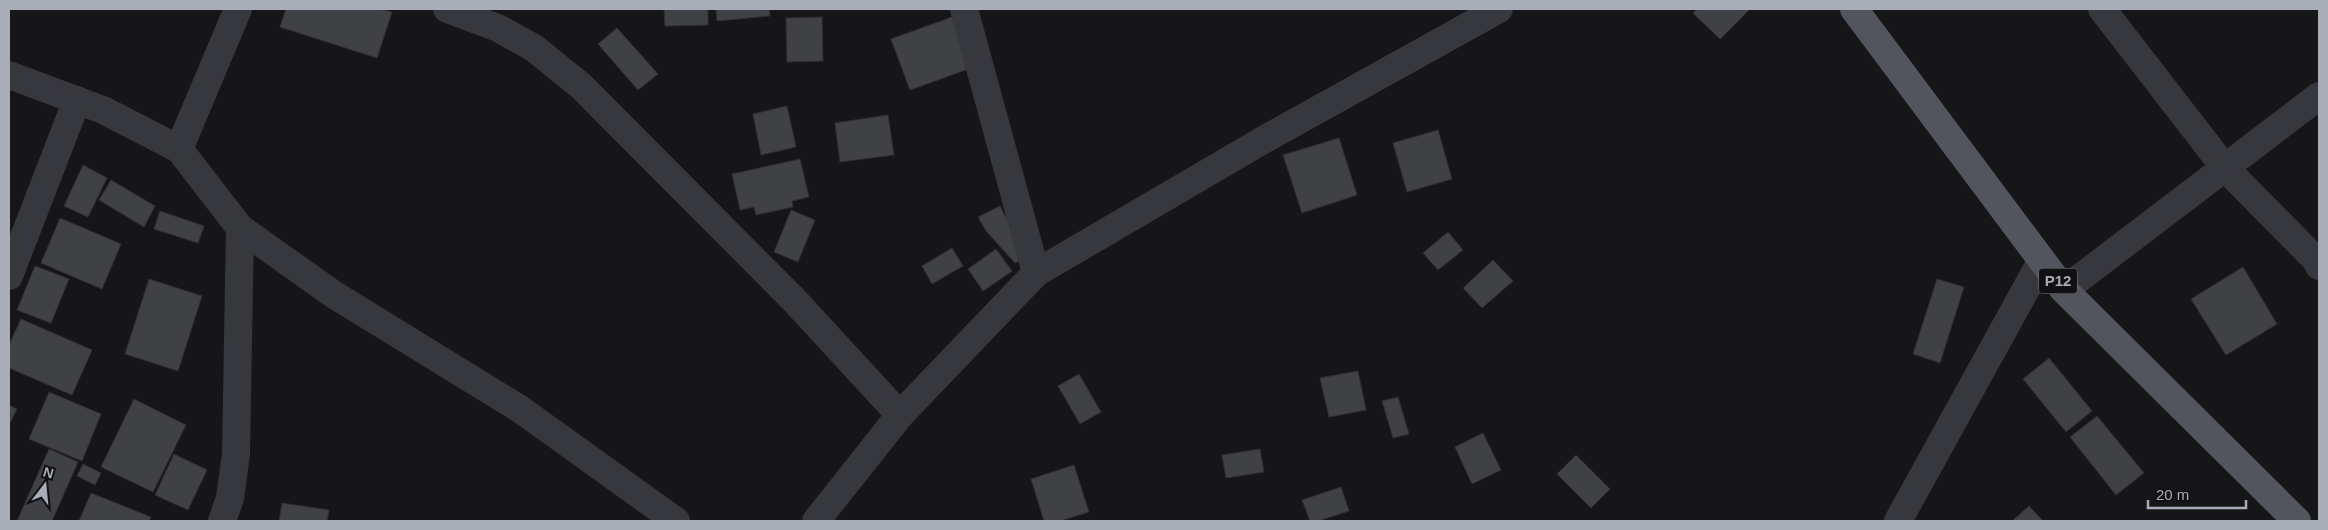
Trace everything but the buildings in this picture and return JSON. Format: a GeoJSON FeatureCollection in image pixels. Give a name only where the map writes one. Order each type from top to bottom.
{"type":"FeatureCollection","features":[{"type":"Feature","properties":{"kind":"main road","name":"P12"},"geometry":{"type":"LineString","coordinates":[[1854,9],[2064,290],[2298,521]]}},
{"type":"Feature","properties":{"kind":"street"},"geometry":{"type":"LineString","coordinates":[[180,149],[238,9]]}},
{"type":"Feature","properties":{"kind":"street"},"geometry":{"type":"LineString","coordinates":[[446,9],[498,28],[534,48],[582,86],[795,301],[900,415]]}},
{"type":"Feature","properties":{"kind":"street"},"geometry":{"type":"LineString","coordinates":[[964,9],[1036,273]]}},
{"type":"Feature","properties":{"kind":"street"},"geometry":{"type":"LineString","coordinates":[[816,521],[900,415],[1036,273],[1265,139],[1498,9]]}},
{"type":"Feature","properties":{"kind":"street"},"geometry":{"type":"LineString","coordinates":[[2102,9],[2224,168],[2317,260],[2319,266]]}},
{"type":"Feature","properties":{"kind":"street"},"geometry":{"type":"LineString","coordinates":[[9,75],[103,110],[180,149],[240,228],[333,294],[520,409],[676,521]]}},
{"type":"Feature","properties":{"kind":"street"},"geometry":{"type":"LineString","coordinates":[[2064,290],[2319,96]]}},
{"type":"Feature","properties":{"kind":"street"},"geometry":{"type":"LineString","coordinates":[[9,276],[77,100]]}},
{"type":"Feature","properties":{"kind":"street"},"geometry":{"type":"LineString","coordinates":[[222,521],[230,498],[236,454],[240,228]]}},
{"type":"Feature","properties":{"kind":"street"},"geometry":{"type":"LineString","coordinates":[[1898,521],[2042,260]]}}]}
